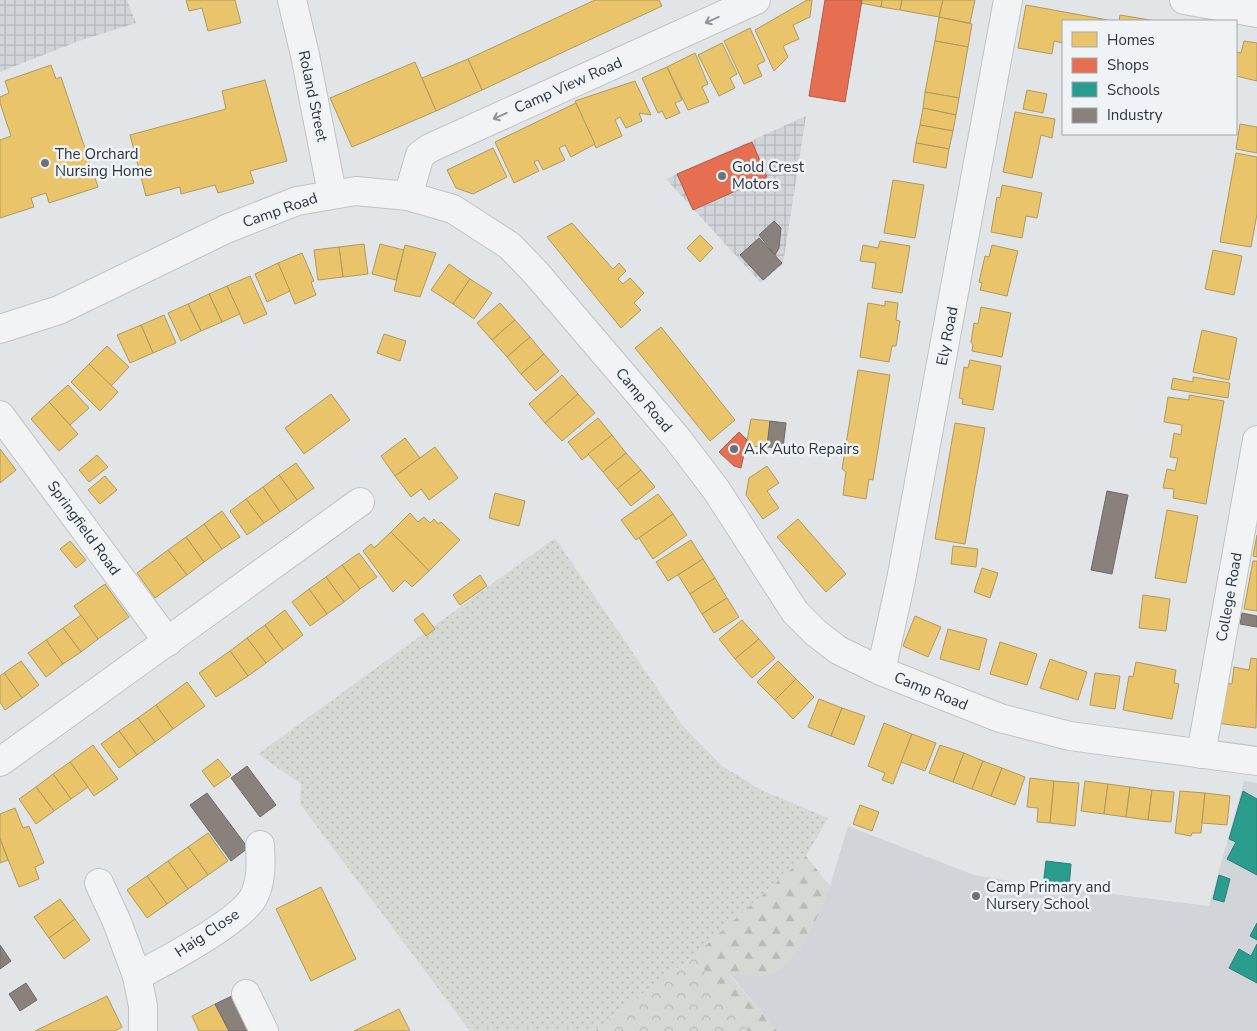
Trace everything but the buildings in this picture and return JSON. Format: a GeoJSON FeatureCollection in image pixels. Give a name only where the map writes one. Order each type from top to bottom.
{"type":"FeatureCollection","features":[{"type":"Feature","properties":{"kind":"street","name":"Roland Street"},"geometry":{"type":"LineString","coordinates":[[292,0],[305,55],[332,193]]}},
{"type":"Feature","properties":{"kind":"street","name":"Camp View Road"},"geometry":{"type":"LineString","coordinates":[[408,196],[420,155],[430,148],[756,0]]}},
{"type":"Feature","properties":{"kind":"street","name":"Ely Road"},"geometry":{"type":"LineString","coordinates":[[881,671],[905,560],[1008,0]]}},
{"type":"Feature","properties":{"kind":"street"},"geometry":{"type":"LineString","coordinates":[[1184,0],[1257,13]]}},
{"type":"Feature","properties":{"kind":"street","name":"Camp Road"},"geometry":{"type":"LineString","coordinates":[[0,329],[59,310],[226,229],[297,201],[332,193],[356,191],[408,196],[453,209],[510,246],[536,273],[676,437],[717,491],[795,612],[816,633],[838,650],[881,671],[1000,718],[1070,736],[1257,761]]}},
{"type":"Feature","properties":{"kind":"street","name":"Springfield Road"},"geometry":{"type":"LineString","coordinates":[[0,415],[168,642]]}},
{"type":"Feature","properties":{"kind":"street","name":"College Road"},"geometry":{"type":"LineString","coordinates":[[1200,754],[1257,440]]}},
{"type":"Feature","properties":{"kind":"street"},"geometry":{"type":"LineString","coordinates":[[0,762],[360,502]]}},
{"type":"Feature","properties":{"kind":"street","name":"Haig Close"},"geometry":{"type":"LineString","coordinates":[[137,976],[172,957],[237,916],[252,899],[261,875],[260,846]]}},
{"type":"Feature","properties":{"kind":"street"},"geometry":{"type":"LineString","coordinates":[[100,883],[137,976],[143,1006],[143,1031]]}},
{"type":"Feature","properties":{"kind":"street"},"geometry":{"type":"LineString","coordinates":[[246,994],[264,1031]]}},
{"type":"Feature","properties":{"kind":"shaded area"},"geometry":{"type":"Polygon","coordinates":[[[0,0],[127,0],[136,23],[79,41],[0,72],[0,0]]]}},
{"type":"Feature","properties":{"kind":"shaded area"},"geometry":{"type":"Polygon","coordinates":[[[806,116],[783,264],[761,283],[666,179],[806,116]]]}},
{"type":"Feature","properties":{"kind":"shaded area","name":"Camp Primary and Nursery School"},"geometry":{"type":"Polygon","coordinates":[[[1244,781],[1257,783],[1257,1031],[777,1031],[729,973],[764,975],[830,886],[848,826],[974,875],[1015,882],[1209,906],[1244,781]]]}},
{"type":"Feature","properties":{"kind":"green space"},"geometry":{"type":"Polygon","coordinates":[[[555,538],[682,725],[721,765],[759,789],[828,818],[806,856],[696,954],[594,1031],[470,1031],[300,804],[301,784],[258,754],[555,538]]]}},
{"type":"Feature","properties":{"kind":"green space"},"geometry":{"type":"Polygon","coordinates":[[[806,856],[830,886],[813,925],[798,952],[777,971],[764,975],[729,974],[777,1031],[748,1031],[710,981],[696,954],[806,856]]]}},
{"type":"Feature","properties":{"kind":"green space"},"geometry":{"type":"Polygon","coordinates":[[[696,954],[710,981],[748,1031],[594,1031],[696,954]]]}},
{"type":"Feature","properties":{"kind":"place","name":"The Orchard Nursing Home"},"geometry":{"type":"Point","coordinates":[45,163]}},
{"type":"Feature","properties":{"kind":"place","name":"Gold Crest Motors"},"geometry":{"type":"Point","coordinates":[722,176]}},
{"type":"Feature","properties":{"kind":"place","name":"A.K Auto Repairs"},"geometry":{"type":"Point","coordinates":[734,449]}},
{"type":"Feature","properties":{"kind":"place","name":"Camp Primary and Nursery School"},"geometry":{"type":"Point","coordinates":[976,896]}}]}
